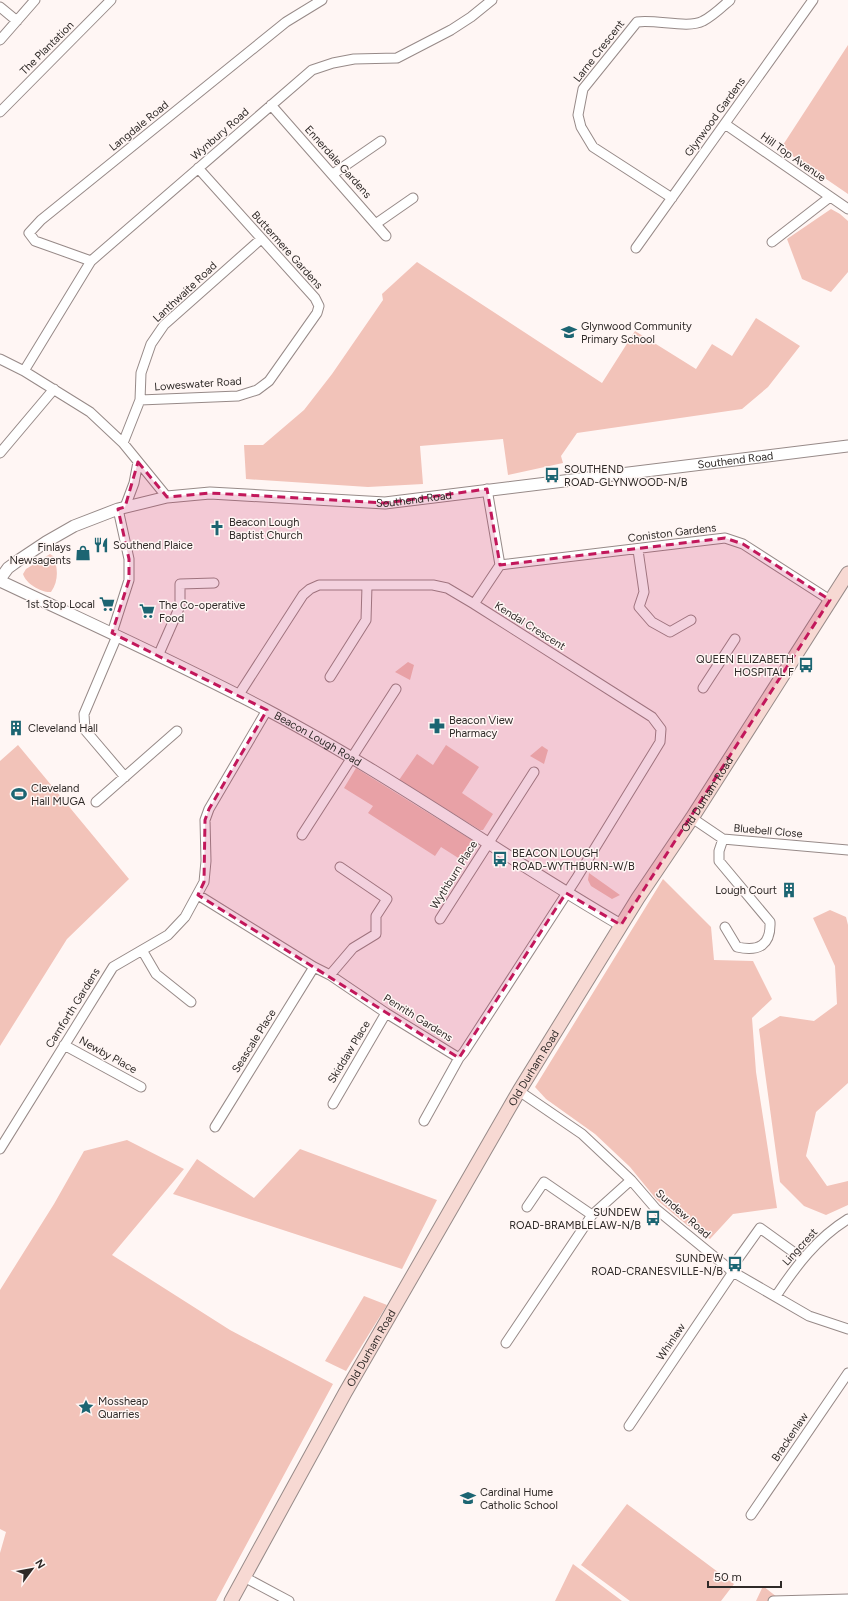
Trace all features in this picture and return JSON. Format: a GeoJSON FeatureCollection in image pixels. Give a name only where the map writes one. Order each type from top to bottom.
{"type":"FeatureCollection","features":[{"type":"Feature","properties":{"kind":"main road","name":"Old Durham Road"},"geometry":{"type":"LineString","coordinates":[[231,1601],[345,1393],[519,1091],[621,925],[692,818],[830,600],[846,579]]}},
{"type":"Feature","properties":{"kind":"street"},"geometry":{"type":"LineString","coordinates":[[0,40],[35,0]]}},
{"type":"Feature","properties":{"kind":"street","name":"The Plantation"},"geometry":{"type":"LineString","coordinates":[[0,112],[111,0]]}},
{"type":"Feature","properties":{"kind":"street","name":"Langdale Road"},"geometry":{"type":"LineString","coordinates":[[91,261],[35,241],[29,233],[41,220],[280,27],[322,0]]}},
{"type":"Feature","properties":{"kind":"street","name":"Wynbury Road"},"geometry":{"type":"LineString","coordinates":[[24,371],[91,261],[312,70],[333,63],[354,59],[397,58],[451,30],[471,17],[492,0]]}},
{"type":"Feature","properties":{"kind":"street","name":"Larne Crescent"},"geometry":{"type":"LineString","coordinates":[[672,198],[593,147],[581,127],[578,115],[583,89],[637,22],[648,20],[686,24],[702,22],[730,0]]}},
{"type":"Feature","properties":{"kind":"street","name":"Glynwood Gardens"},"geometry":{"type":"LineString","coordinates":[[636,248],[813,0]]}},
{"type":"Feature","properties":{"kind":"street"},"geometry":{"type":"LineString","coordinates":[[0,7],[16,21]]}},
{"type":"Feature","properties":{"kind":"street","name":"Ennerdale Gardens"},"geometry":{"type":"LineString","coordinates":[[271,105],[377,223],[386,236]]}},
{"type":"Feature","properties":{"kind":"street","name":"Hill Top Avenue"},"geometry":{"type":"LineString","coordinates":[[725,124],[848,209]]}},
{"type":"Feature","properties":{"kind":"street"},"geometry":{"type":"LineString","coordinates":[[332,174],[382,141]]}},
{"type":"Feature","properties":{"kind":"street","name":"Buttermere Gardens"},"geometry":{"type":"LineString","coordinates":[[198,168],[315,298],[319,306],[317,313],[269,381],[257,390]]}},
{"type":"Feature","properties":{"kind":"street"},"geometry":{"type":"LineString","coordinates":[[772,242],[830,197]]}},
{"type":"Feature","properties":{"kind":"street"},"geometry":{"type":"LineString","coordinates":[[377,223],[412,198]]}},
{"type":"Feature","properties":{"kind":"street","name":"Lanthwaite Road"},"geometry":{"type":"LineString","coordinates":[[123,443],[140,400],[142,373],[151,344],[164,325],[261,239]]}},
{"type":"Feature","properties":{"kind":"street"},"geometry":{"type":"LineString","coordinates":[[0,359],[24,371],[90,412],[123,443],[167,497]]}},
{"type":"Feature","properties":{"kind":"street"},"geometry":{"type":"LineString","coordinates":[[0,453],[54,389]]}},
{"type":"Feature","properties":{"kind":"street","name":"Loweswater Road"},"geometry":{"type":"LineString","coordinates":[[140,400],[238,396],[257,390]]}},
{"type":"Feature","properties":{"kind":"street","name":"Southend Road"},"geometry":{"type":"LineString","coordinates":[[0,580],[8,568],[46,542],[74,526],[122,508],[167,497],[210,494],[385,503],[487,489],[848,446]]}},
{"type":"Feature","properties":{"kind":"street"},"geometry":{"type":"LineString","coordinates":[[125,777],[85,730],[83,722],[84,714],[115,634],[129,580],[129,559],[122,508],[134,483],[138,462]]}},
{"type":"Feature","properties":{"kind":"street"},"geometry":{"type":"LineString","coordinates":[[474,604],[500,565],[487,489]]}},
{"type":"Feature","properties":{"kind":"street","name":"Coniston Gardens"},"geometry":{"type":"LineString","coordinates":[[500,565],[638,550],[725,538],[749,547],[830,600]]}},
{"type":"Feature","properties":{"kind":"street"},"geometry":{"type":"LineString","coordinates":[[638,550],[644,592],[639,607],[652,622],[670,632],[691,620]]}},
{"type":"Feature","properties":{"kind":"street","name":"Beacon Lough Road"},"geometry":{"type":"LineString","coordinates":[[0,580],[115,634],[268,710],[393,782],[566,893],[621,925]]}},
{"type":"Feature","properties":{"kind":"street"},"geometry":{"type":"LineString","coordinates":[[158,656],[180,606],[180,584],[214,583]]}},
{"type":"Feature","properties":{"kind":"street","name":"Kendal Crescent"},"geometry":{"type":"LineString","coordinates":[[238,696],[303,596],[310,589],[319,585],[442,586],[474,604],[652,718],[661,729],[660,742],[566,893]]}},
{"type":"Feature","properties":{"kind":"street"},"geometry":{"type":"LineString","coordinates":[[330,677],[366,620],[367,586]]}},
{"type":"Feature","properties":{"kind":"street"},"geometry":{"type":"LineString","coordinates":[[703,688],[735,639]]}},
{"type":"Feature","properties":{"kind":"street"},"geometry":{"type":"LineString","coordinates":[[302,835],[396,689]]}},
{"type":"Feature","properties":{"kind":"street","name":"Carnforth Gardens"},"geometry":{"type":"LineString","coordinates":[[0,1149],[113,967],[176,929],[198,894],[204,882],[206,861],[205,820],[209,809],[268,710]]}},
{"type":"Feature","properties":{"kind":"street"},"geometry":{"type":"LineString","coordinates":[[96,802],[177,731]]}},
{"type":"Feature","properties":{"kind":"street","name":"Wythburn Place"},"geometry":{"type":"LineString","coordinates":[[440,919],[487,843],[534,772]]}},
{"type":"Feature","properties":{"kind":"street","name":"Bluebell Close"},"geometry":{"type":"LineString","coordinates":[[692,818],[723,838],[848,850]]}},
{"type":"Feature","properties":{"kind":"street"},"geometry":{"type":"LineString","coordinates":[[723,838],[718,851],[719,861],[770,922],[770,932],[768,939],[761,946],[753,949],[745,949],[737,947],[725,927]]}},
{"type":"Feature","properties":{"kind":"street"},"geometry":{"type":"LineString","coordinates":[[330,975],[353,948],[376,934],[376,916],[387,899],[340,867]]}},
{"type":"Feature","properties":{"kind":"street"},"geometry":{"type":"LineString","coordinates":[[424,1121],[459,1058],[566,893]]}},
{"type":"Feature","properties":{"kind":"street","name":"Penrith Gardens"},"geometry":{"type":"LineString","coordinates":[[198,894],[314,967],[330,975],[386,1013],[459,1058]]}},
{"type":"Feature","properties":{"kind":"street"},"geometry":{"type":"LineString","coordinates":[[142,950],[156,974],[191,1002]]}},
{"type":"Feature","properties":{"kind":"street","name":"Seascale Place"},"geometry":{"type":"LineString","coordinates":[[216,1127],[314,967]]}},
{"type":"Feature","properties":{"kind":"street","name":"Skiddaw Place"},"geometry":{"type":"LineString","coordinates":[[333,1104],[386,1013]]}},
{"type":"Feature","properties":{"kind":"street","name":"Newby Place"},"geometry":{"type":"LineString","coordinates":[[64,1045],[141,1087]]}},
{"type":"Feature","properties":{"kind":"street","name":"Sundew Road"},"geometry":{"type":"LineString","coordinates":[[519,1091],[582,1134],[631,1180],[656,1209],[732,1271],[809,1316],[848,1329]]}},
{"type":"Feature","properties":{"kind":"street"},"geometry":{"type":"LineString","coordinates":[[506,1343],[592,1215],[631,1180]]}},
{"type":"Feature","properties":{"kind":"street"},"geometry":{"type":"LineString","coordinates":[[527,1207],[544,1182],[592,1215]]}},
{"type":"Feature","properties":{"kind":"street","name":"Lingcrest"},"geometry":{"type":"LineString","coordinates":[[776,1296],[816,1244],[835,1227],[848,1219]]}},
{"type":"Feature","properties":{"kind":"street","name":"Whinlaw"},"geometry":{"type":"LineString","coordinates":[[629,1426],[760,1228],[803,1259]]}},
{"type":"Feature","properties":{"kind":"street","name":"Brackenlaw"},"geometry":{"type":"LineString","coordinates":[[751,1515],[848,1373]]}},
{"type":"Feature","properties":{"kind":"street"},"geometry":{"type":"LineString","coordinates":[[244,1577],[289,1601]]}},
{"type":"Feature","properties":{"kind":"street"},"geometry":{"type":"LineString","coordinates":[[772,1601],[848,1599]]}},
{"type":"Feature","properties":{"kind":"highlighted area"},"geometry":{"type":"Polygon","coordinates":[[[138,462],[167,497],[210,493],[385,503],[487,489],[500,565],[725,538],[743,544],[830,600],[621,925],[566,893],[459,1058],[198,895],[204,882],[205,820],[209,809],[267,710],[112,633],[129,580],[129,559],[118,509],[125,507],[138,462]]]}},
{"type":"Feature","properties":{"kind":"shaded area"},"geometry":{"type":"Polygon","coordinates":[[[848,45],[848,194],[781,148],[848,45]]]}},
{"type":"Feature","properties":{"kind":"shaded area"},"geometry":{"type":"Polygon","coordinates":[[[831,209],[848,221],[848,272],[831,292],[802,279],[787,239],[831,209]]]}},
{"type":"Feature","properties":{"kind":"shaded area","name":"Glynwood Community Primary School"},"geometry":{"type":"Polygon","coordinates":[[[417,262],[602,383],[635,331],[696,369],[712,344],[732,356],[756,318],[800,346],[768,387],[742,409],[577,433],[561,456],[563,463],[508,475],[503,439],[420,446],[423,484],[368,487],[246,479],[244,445],[263,445],[304,410],[332,374],[383,300],[382,294],[417,262]]]}},
{"type":"Feature","properties":{"kind":"shaded area"},"geometry":{"type":"Polygon","coordinates":[[[50,554],[55,560],[57,574],[54,588],[51,592],[47,592],[39,589],[27,581],[23,574],[26,569],[50,554]]]}},
{"type":"Feature","properties":{"kind":"shaded area"},"geometry":{"type":"Polygon","coordinates":[[[408,662],[414,665],[410,680],[395,672],[408,662]]]}},
{"type":"Feature","properties":{"kind":"shaded area"},"geometry":{"type":"Polygon","coordinates":[[[18,745],[129,879],[67,939],[0,1046],[0,761],[18,745]]]}},
{"type":"Feature","properties":{"kind":"shaded area"},"geometry":{"type":"Polygon","coordinates":[[[446,745],[479,767],[462,793],[493,814],[483,830],[480,830],[399,780],[417,754],[433,765],[446,745]]]}},
{"type":"Feature","properties":{"kind":"shaded area"},"geometry":{"type":"Polygon","coordinates":[[[542,746],[548,750],[544,764],[530,756],[542,746]]]}},
{"type":"Feature","properties":{"kind":"shaded area"},"geometry":{"type":"Polygon","coordinates":[[[356,768],[475,842],[463,861],[441,847],[435,856],[368,813],[373,806],[344,788],[356,768]]]}},
{"type":"Feature","properties":{"kind":"shaded area"},"geometry":{"type":"Polygon","coordinates":[[[589,873],[620,895],[612,899],[591,886],[588,880],[589,873]]]}},
{"type":"Feature","properties":{"kind":"shaded area"},"geometry":{"type":"Polygon","coordinates":[[[663,879],[711,927],[714,960],[753,961],[772,999],[752,1018],[756,1072],[777,1208],[733,1214],[710,1239],[687,1225],[657,1200],[630,1167],[595,1134],[546,1099],[535,1087],[663,879]]]}},
{"type":"Feature","properties":{"kind":"shaded area"},"geometry":{"type":"Polygon","coordinates":[[[830,910],[846,917],[848,925],[848,1083],[816,1112],[806,1156],[827,1186],[848,1181],[848,1205],[826,1215],[804,1206],[780,1182],[759,1029],[780,1016],[814,1021],[837,1004],[835,966],[813,918],[830,910]]]}},
{"type":"Feature","properties":{"kind":"shaded area"},"geometry":{"type":"Polygon","coordinates":[[[127,1140],[184,1169],[112,1255],[230,1330],[333,1384],[216,1601],[0,1601],[0,1553],[6,1532],[0,1529],[0,1290],[54,1204],[84,1151],[127,1140]]]}},
{"type":"Feature","properties":{"kind":"shaded area"},"geometry":{"type":"Polygon","coordinates":[[[300,1149],[437,1200],[402,1269],[173,1194],[197,1159],[254,1198],[300,1149]]]}},
{"type":"Feature","properties":{"kind":"shaded area"},"geometry":{"type":"Polygon","coordinates":[[[364,1296],[387,1305],[346,1371],[325,1361],[364,1296]]]}},
{"type":"Feature","properties":{"kind":"shaded area"},"geometry":{"type":"Polygon","coordinates":[[[627,1504],[734,1584],[721,1601],[630,1601],[581,1565],[627,1504]]]}},
{"type":"Feature","properties":{"kind":"shaded area"},"geometry":{"type":"Polygon","coordinates":[[[573,1564],[622,1601],[555,1601],[573,1564]]]}},
{"type":"Feature","properties":{"kind":"shaded area"},"geometry":{"type":"Polygon","coordinates":[[[763,1586],[782,1601],[756,1601],[763,1586]]]}},
{"type":"Feature","properties":{"kind":"place","name":"Glynwood Community Primary School"},"geometry":{"type":"Point","coordinates":[569,332]}},
{"type":"Feature","properties":{"kind":"place","name":"SOUTHEND ROAD-GLYNWOOD-N/B"},"geometry":{"type":"Point","coordinates":[552,475]}},
{"type":"Feature","properties":{"kind":"place","name":"Beacon Lough Baptist Church"},"geometry":{"type":"Point","coordinates":[217,528]}},
{"type":"Feature","properties":{"kind":"place","name":"Southend Plaice"},"geometry":{"type":"Point","coordinates":[101,545]}},
{"type":"Feature","properties":{"kind":"place","name":"Finlays Newsagents"},"geometry":{"type":"Point","coordinates":[83,553]}},
{"type":"Feature","properties":{"kind":"place","name":"1st Stop Local"},"geometry":{"type":"Point","coordinates":[107,604]}},
{"type":"Feature","properties":{"kind":"place","name":"The Co-operative Food"},"geometry":{"type":"Point","coordinates":[147,611]}},
{"type":"Feature","properties":{"kind":"place","name":"QUEEN ELIZABETH HOSPITAL F"},"geometry":{"type":"Point","coordinates":[806,665]}},
{"type":"Feature","properties":{"kind":"place","name":"Beacon View Pharmacy"},"geometry":{"type":"Point","coordinates":[437,726]}},
{"type":"Feature","properties":{"kind":"place","name":"Cleveland Hall"},"geometry":{"type":"Point","coordinates":[16,728]}},
{"type":"Feature","properties":{"kind":"place","name":"Cleveland Hall MUGA"},"geometry":{"type":"Point","coordinates":[19,794]}},
{"type":"Feature","properties":{"kind":"place","name":"BEACON LOUGH ROAD-WYTHBURN-W/B"},"geometry":{"type":"Point","coordinates":[500,859]}},
{"type":"Feature","properties":{"kind":"place","name":"Lough Court"},"geometry":{"type":"Point","coordinates":[789,890]}},
{"type":"Feature","properties":{"kind":"place","name":"SUNDEW ROAD-BRAMBLELAW-N/B"},"geometry":{"type":"Point","coordinates":[653,1218]}},
{"type":"Feature","properties":{"kind":"place","name":"SUNDEW ROAD-CRANESVILLE-N/B"},"geometry":{"type":"Point","coordinates":[735,1264]}},
{"type":"Feature","properties":{"kind":"place","name":"Mossheap Quarries"},"geometry":{"type":"Point","coordinates":[86,1407]}},
{"type":"Feature","properties":{"kind":"place","name":"Cardinal Hume Catholic School"},"geometry":{"type":"Point","coordinates":[468,1498]}}]}
